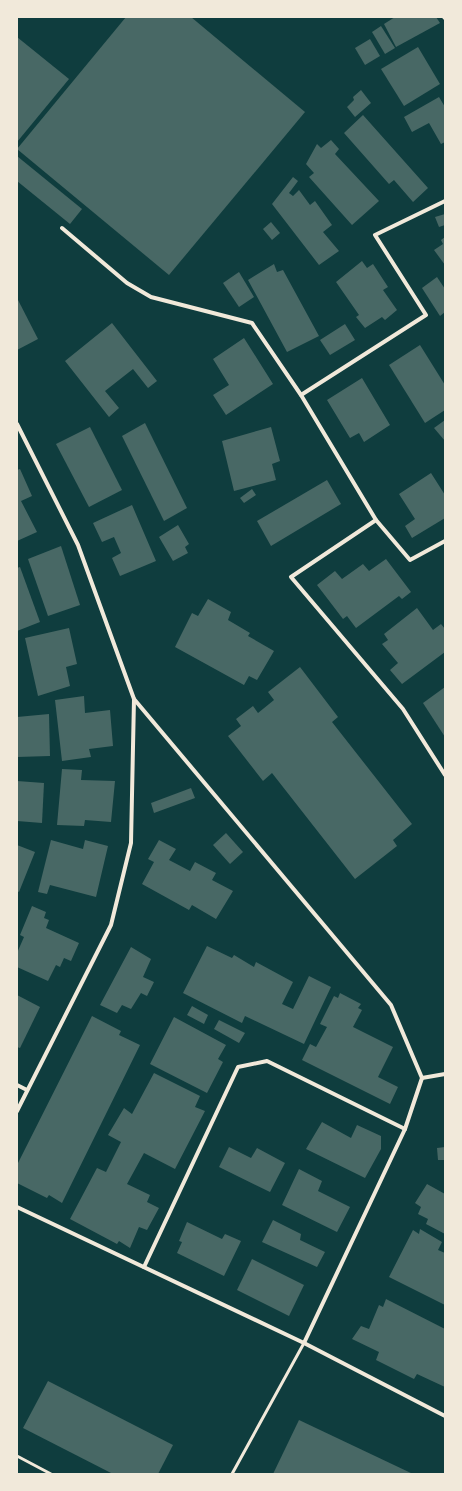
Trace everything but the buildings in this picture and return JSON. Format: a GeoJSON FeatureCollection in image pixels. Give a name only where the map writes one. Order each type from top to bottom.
{"type":"FeatureCollection","features":[{"type":"Feature","properties":{"kind":"street"},"geometry":{"type":"LineString","coordinates":[[301,395],[426,315],[375,235],[445,201]]}},
{"type":"Feature","properties":{"kind":"street"},"geometry":{"type":"LineString","coordinates":[[62,228],[127,283],[151,297],[252,323],[301,395],[376,520],[410,560],[445,541]]}},
{"type":"Feature","properties":{"kind":"street"},"geometry":{"type":"LineString","coordinates":[[17,424],[78,545],[134,699],[391,1005],[422,1078],[406,1128],[304,1343]]}},
{"type":"Feature","properties":{"kind":"street"},"geometry":{"type":"LineString","coordinates":[[376,520],[291,577],[402,709],[445,775]]}},
{"type":"Feature","properties":{"kind":"street"},"geometry":{"type":"LineString","coordinates":[[17,1111],[111,924],[131,843],[134,699]]}},
{"type":"Feature","properties":{"kind":"street"},"geometry":{"type":"LineString","coordinates":[[144,1267],[238,1067],[267,1062],[406,1128]]}},
{"type":"Feature","properties":{"kind":"street"},"geometry":{"type":"LineString","coordinates":[[422,1078],[445,1074]]}},
{"type":"Feature","properties":{"kind":"street"},"geometry":{"type":"LineString","coordinates":[[17,1086],[27,1090]]}},
{"type":"Feature","properties":{"kind":"street"},"geometry":{"type":"LineString","coordinates":[[17,1207],[304,1343],[445,1416]]}},
{"type":"Feature","properties":{"kind":"lane"},"geometry":{"type":"LineString","coordinates":[[232,1474],[304,1343]]}},
{"type":"Feature","properties":{"kind":"lane"},"geometry":{"type":"LineString","coordinates":[[17,1456],[51,1474]]}},
{"type":"Feature","properties":{"kind":"lane"},"geometry":{"type":"LineString","coordinates":[[41,1474],[42,1470]]}}]}
